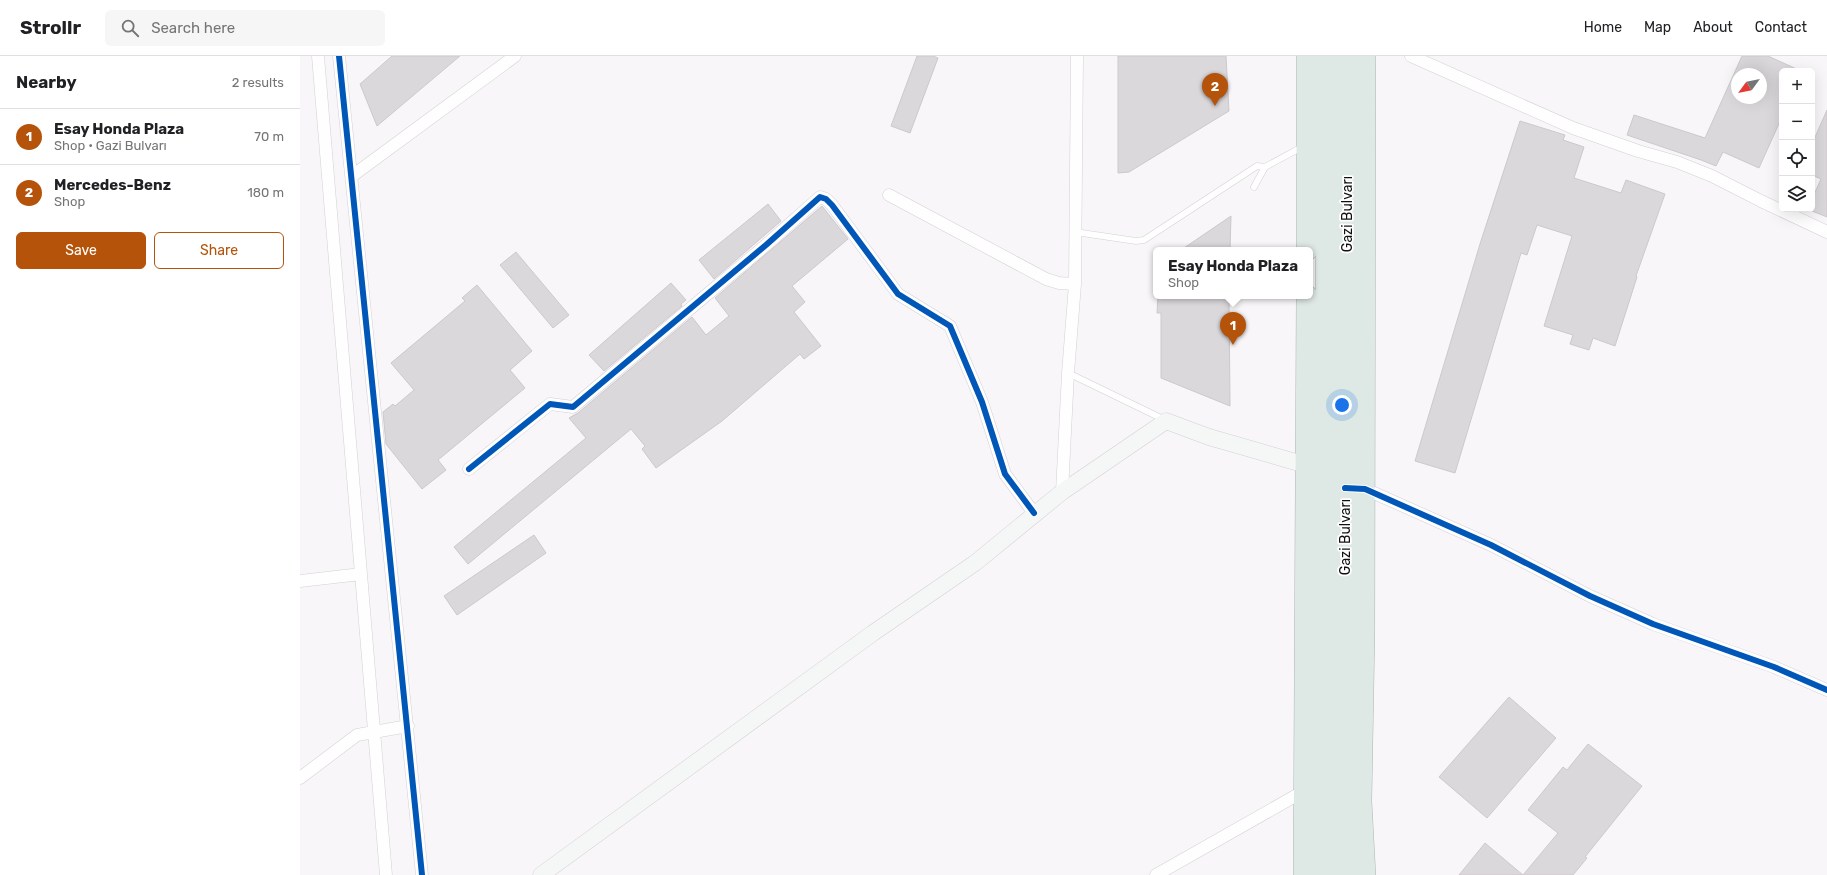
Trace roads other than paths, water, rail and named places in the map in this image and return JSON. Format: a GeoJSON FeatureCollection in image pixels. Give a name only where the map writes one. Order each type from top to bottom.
{"type":"FeatureCollection","features":[{"type":"Feature","properties":{"kind":"highway"},"geometry":{"type":"LineString","coordinates":[[1306,56],[1307,247]]}},
{"type":"Feature","properties":{"kind":"highway","name":"Gazi Bulvarı"},"geometry":{"type":"LineString","coordinates":[[1324,875],[1327,56]]}},
{"type":"Feature","properties":{"kind":"highway","name":"Gazi Bulvarı"},"geometry":{"type":"LineString","coordinates":[[1344,875],[1355,489],[1348,56]]}},
{"type":"Feature","properties":{"kind":"highway"},"geometry":{"type":"LineString","coordinates":[[1365,56],[1355,489],[1365,875]]}},
{"type":"Feature","properties":{"kind":"highway"},"geometry":{"type":"LineString","coordinates":[[1304,875],[1307,299]]}},
{"type":"Feature","properties":{"kind":"main road"},"geometry":{"type":"LineString","coordinates":[[541,875],[867,638],[975,563],[1034,513],[1062,492],[1166,421],[1209,437],[1306,464]]}},
{"type":"Feature","properties":{"kind":"street"},"geometry":{"type":"LineString","coordinates":[[318,56],[386,875]]}},
{"type":"Feature","properties":{"kind":"street"},"geometry":{"type":"LineString","coordinates":[[340,56],[422,875]]}},
{"type":"Feature","properties":{"kind":"street"},"geometry":{"type":"LineString","coordinates":[[352,176],[515,56]]}},
{"type":"Feature","properties":{"kind":"street"},"geometry":{"type":"LineString","coordinates":[[1062,492],[1068,373],[1075,284],[1077,56]]}},
{"type":"Feature","properties":{"kind":"street"},"geometry":{"type":"LineString","coordinates":[[1411,56],[1573,128],[1638,151],[1677,162],[1712,176],[1761,202],[1827,232]]}},
{"type":"Feature","properties":{"kind":"street"},"geometry":{"type":"LineString","coordinates":[[889,195],[1046,279],[1059,283],[1075,284]]}},
{"type":"Feature","properties":{"kind":"street"},"geometry":{"type":"LineString","coordinates":[[469,469],[550,404],[573,407],[766,245],[820,197],[826,199],[832,205],[898,294],[950,326],[982,402],[1005,474],[1034,513]]}},
{"type":"Feature","properties":{"kind":"street"},"geometry":{"type":"LineString","coordinates":[[1355,489],[1491,545],[1590,596],[1653,624],[1774,667],[1827,690]]}},
{"type":"Feature","properties":{"kind":"street"},"geometry":{"type":"LineString","coordinates":[[300,581],[361,574]]}},
{"type":"Feature","properties":{"kind":"street"},"geometry":{"type":"LineString","coordinates":[[300,778],[357,735],[408,726]]}},
{"type":"Feature","properties":{"kind":"street"},"geometry":{"type":"LineString","coordinates":[[1156,875],[1304,791]]}},
{"type":"Feature","properties":{"kind":"lane"},"geometry":{"type":"LineString","coordinates":[[1254,187],[1265,167],[1307,145]]}},
{"type":"Feature","properties":{"kind":"lane"},"geometry":{"type":"LineString","coordinates":[[1075,232],[1136,241],[1144,240],[1258,166],[1265,167]]}},
{"type":"Feature","properties":{"kind":"lane"},"geometry":{"type":"LineString","coordinates":[[1068,373],[1166,421]]}},
{"type":"Feature","properties":{"kind":"place","name":"Mercedes-Benz"},"geometry":{"type":"Point","coordinates":[1215,106]}},
{"type":"Feature","properties":{"kind":"place","name":"Esay Honda Plaza"},"geometry":{"type":"Point","coordinates":[1233,345]}}]}
